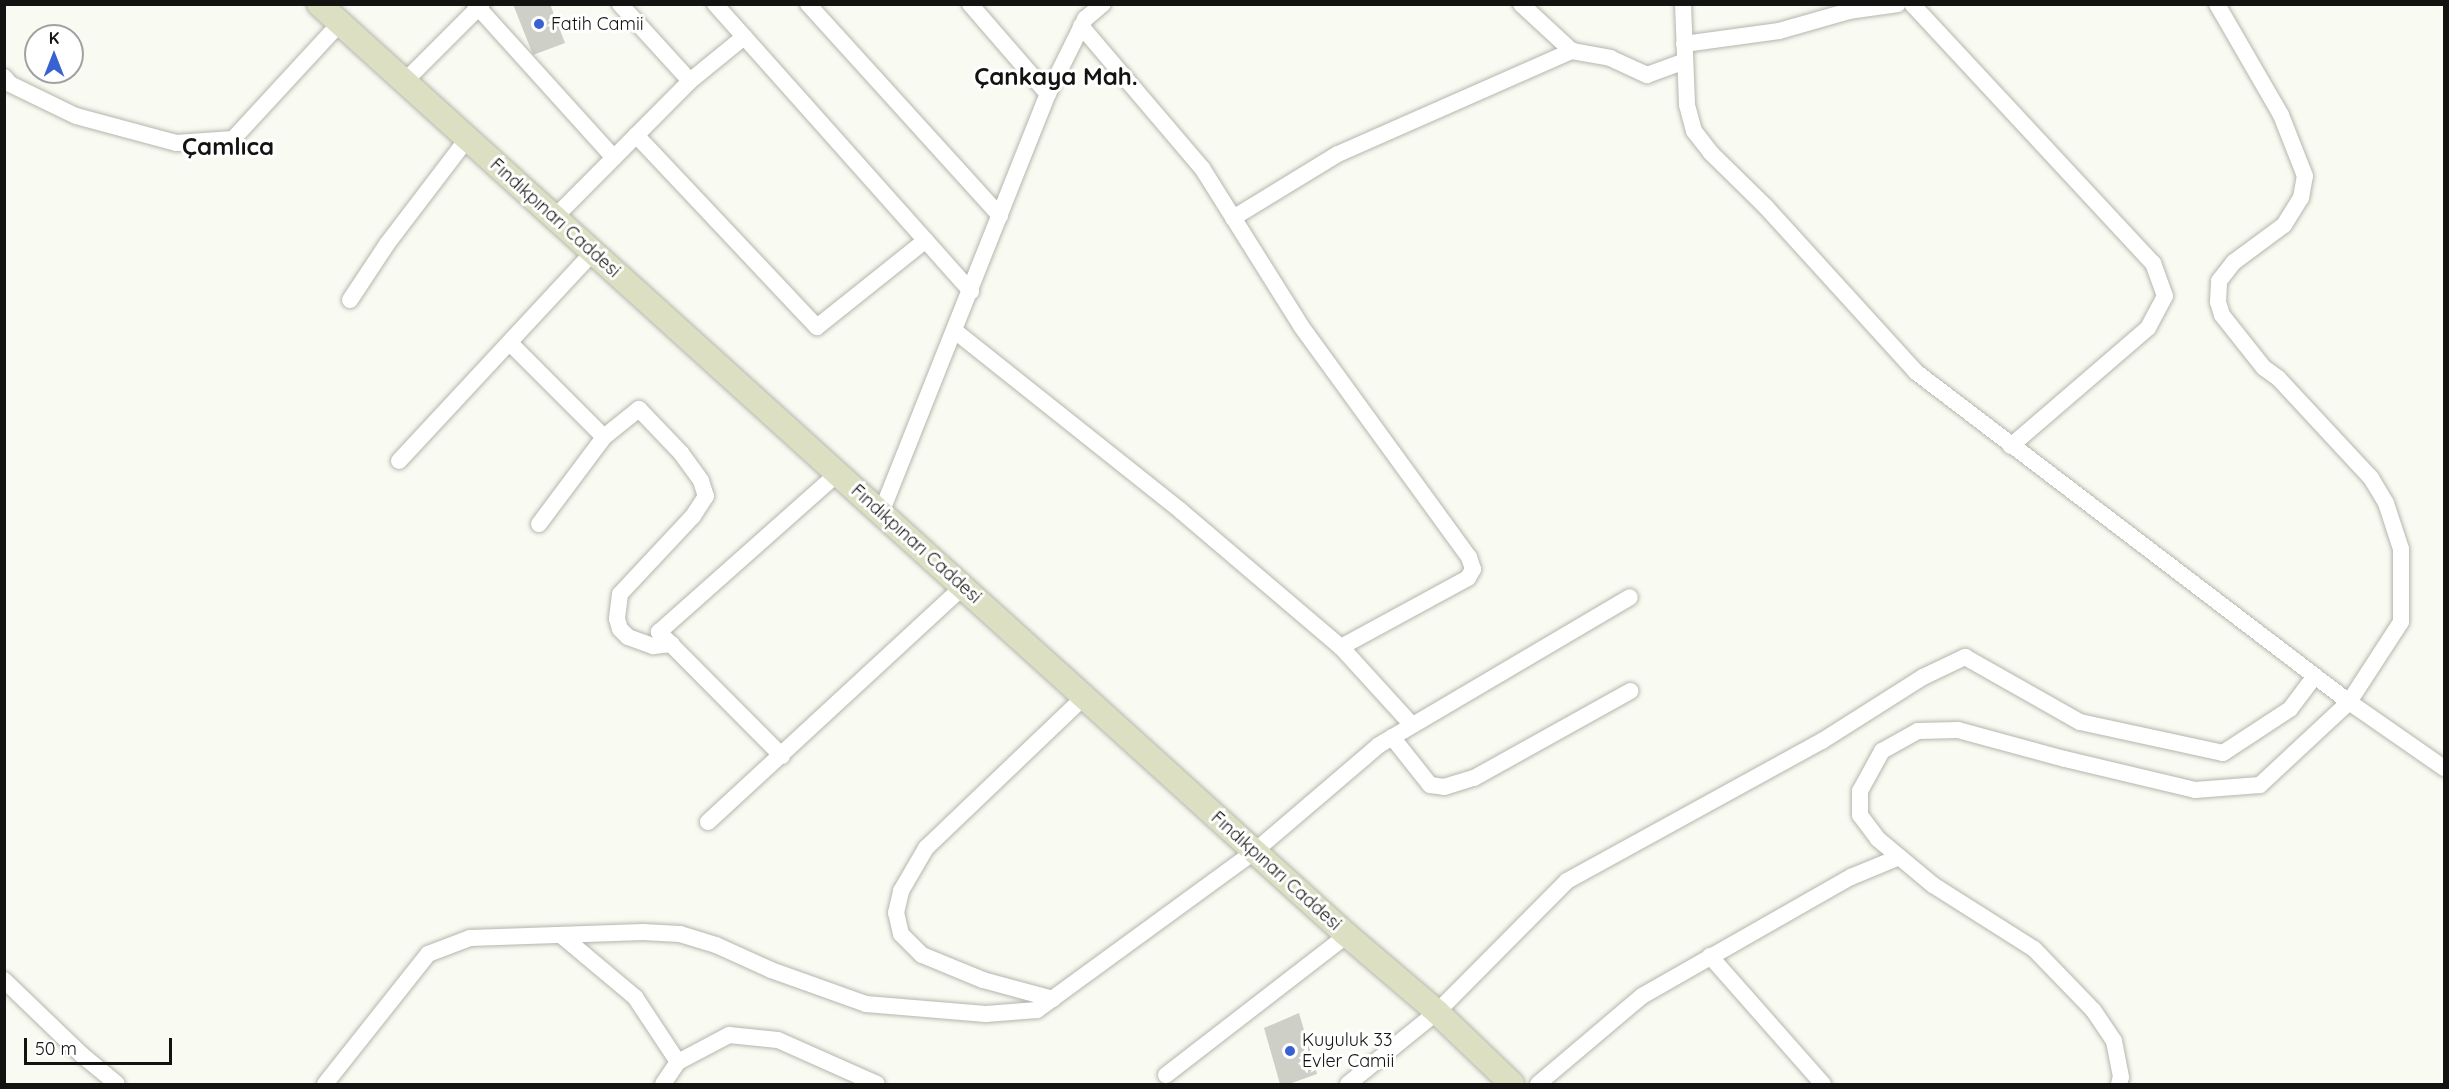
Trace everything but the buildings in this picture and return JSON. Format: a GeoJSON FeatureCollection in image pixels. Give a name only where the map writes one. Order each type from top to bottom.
{"type":"FeatureCollection","features":[{"type":"Feature","properties":{"kind":"main road","name":"Fındıkpınarı Caddesi"},"geometry":{"type":"LineString","coordinates":[[319,4],[1347,935],[1437,1012],[1512,1084]]}},
{"type":"Feature","properties":{"kind":"street"},"geometry":{"type":"LineString","coordinates":[[620,4],[690,81]]}},
{"type":"Feature","properties":{"kind":"street"},"geometry":{"type":"LineString","coordinates":[[715,4],[971,291]]}},
{"type":"Feature","properties":{"kind":"street"},"geometry":{"type":"LineString","coordinates":[[808,4],[1000,216]]}},
{"type":"Feature","properties":{"kind":"street"},"geometry":{"type":"LineString","coordinates":[[970,4],[1048,94]]}},
{"type":"Feature","properties":{"kind":"street"},"geometry":{"type":"LineString","coordinates":[[881,513],[1048,94],[1085,19],[1103,4]]}},
{"type":"Feature","properties":{"kind":"street"},"geometry":{"type":"LineString","coordinates":[[1521,4],[1572,51],[1610,58],[1647,75],[1685,52],[1779,31],[1850,11],[1898,4]]}},
{"type":"Feature","properties":{"kind":"street"},"geometry":{"type":"LineString","coordinates":[[1683,4],[1689,114],[1694,131],[1711,153],[1766,207],[1916,372],[2349,702],[2445,768]]}},
{"type":"Feature","properties":{"kind":"street"},"geometry":{"type":"LineString","coordinates":[[1912,4],[2153,262],[2165,297],[2148,328],[2011,446]]}},
{"type":"Feature","properties":{"kind":"street"},"geometry":{"type":"LineString","coordinates":[[2119,1084],[2121,1077],[2114,1041],[2093,1010],[2034,949],[1933,885],[1878,839],[1860,815],[1860,791],[1882,752],[1918,731],[1958,730],[2065,759],[2195,790],[2260,785],[2349,702],[2400,622],[2400,549],[2386,503],[2371,478],[2278,378],[2264,368],[2222,315],[2218,302],[2220,281],[2234,262],[2284,225],[2301,198],[2305,176],[2281,115],[2217,4]]}},
{"type":"Feature","properties":{"kind":"street"},"geometry":{"type":"LineString","coordinates":[[404,82],[478,6],[614,158]]}},
{"type":"Feature","properties":{"kind":"street"},"geometry":{"type":"LineString","coordinates":[[4,77],[10,84],[76,116],[176,143],[233,140],[339,24]]}},
{"type":"Feature","properties":{"kind":"street"},"geometry":{"type":"LineString","coordinates":[[1081,26],[1202,168],[1301,326],[1469,557],[1473,569],[1468,578],[1341,647]]}},
{"type":"Feature","properties":{"kind":"street"},"geometry":{"type":"LineString","coordinates":[[555,217],[690,81],[744,38]]}},
{"type":"Feature","properties":{"kind":"street"},"geometry":{"type":"LineString","coordinates":[[1233,218],[1338,154],[1572,51]]}},
{"type":"Feature","properties":{"kind":"street"},"geometry":{"type":"LineString","coordinates":[[636,135],[817,327],[926,240]]}},
{"type":"Feature","properties":{"kind":"street"},"geometry":{"type":"LineString","coordinates":[[350,300],[387,244],[467,140]]}},
{"type":"Feature","properties":{"kind":"street"},"geometry":{"type":"LineString","coordinates":[[399,461],[593,252]]}},
{"type":"Feature","properties":{"kind":"street"},"geometry":{"type":"LineString","coordinates":[[955,332],[1181,511],[1341,647],[1412,725]]}},
{"type":"Feature","properties":{"kind":"street"},"geometry":{"type":"LineString","coordinates":[[510,343],[604,437]]}},
{"type":"Feature","properties":{"kind":"street"},"geometry":{"type":"LineString","coordinates":[[539,524],[604,437],[639,409],[681,453],[701,481],[706,496],[693,516],[620,594],[617,619],[620,629],[628,637],[653,646],[672,644]]}},
{"type":"Feature","properties":{"kind":"street"},"geometry":{"type":"LineString","coordinates":[[782,756],[659,632],[837,474]]}},
{"type":"Feature","properties":{"kind":"street"},"geometry":{"type":"LineString","coordinates":[[708,822],[964,586]]}},
{"type":"Feature","properties":{"kind":"street"},"geometry":{"type":"LineString","coordinates":[[325,1084],[428,954],[470,938],[680,934],[716,945],[771,970],[866,1004],[986,1014],[1037,1010],[1255,851],[1392,737],[1630,597]]}},
{"type":"Feature","properties":{"kind":"street"},"geometry":{"type":"LineString","coordinates":[[1348,1084],[1437,1012],[1567,881],[1822,741],[1923,677],[1965,657],[2080,722],[2223,753],[2290,709],[2315,676]]}},
{"type":"Feature","properties":{"kind":"street"},"geometry":{"type":"LineString","coordinates":[[1392,737],[1430,785],[1444,787],[1474,778],[1630,691]]}},
{"type":"Feature","properties":{"kind":"street"},"geometry":{"type":"LineString","coordinates":[[1053,999],[982,980],[922,955],[900,934],[896,913],[900,891],[926,848],[1084,697]]}},
{"type":"Feature","properties":{"kind":"street"},"geometry":{"type":"LineString","coordinates":[[1538,1084],[1642,996],[1851,877],[1899,857]]}},
{"type":"Feature","properties":{"kind":"street"},"geometry":{"type":"LineString","coordinates":[[561,935],[634,997],[678,1062]]}},
{"type":"Feature","properties":{"kind":"street"},"geometry":{"type":"LineString","coordinates":[[1166,1075],[1347,935]]}},
{"type":"Feature","properties":{"kind":"street"},"geometry":{"type":"LineString","coordinates":[[1710,956],[1823,1084]]}},
{"type":"Feature","properties":{"kind":"street"},"geometry":{"type":"LineString","coordinates":[[4,980],[82,1055],[117,1084]]}},
{"type":"Feature","properties":{"kind":"street"},"geometry":{"type":"LineString","coordinates":[[663,1084],[678,1062],[729,1035],[778,1040],[877,1084]]}},
{"type":"Feature","properties":{"kind":"place","name":"Fatih Camii"},"geometry":{"type":"Point","coordinates":[539,24]}},
{"type":"Feature","properties":{"kind":"place","name":"Kuyuluk 33 Evler Camii"},"geometry":{"type":"Point","coordinates":[1290,1051]}},
{"type":"Feature","properties":{"kind":"district","name":"Çankaya Mah."},"geometry":{"type":"Point","coordinates":[1056,77]}},
{"type":"Feature","properties":{"kind":"district","name":"Çamlıca"},"geometry":{"type":"Point","coordinates":[228,147]}}]}
